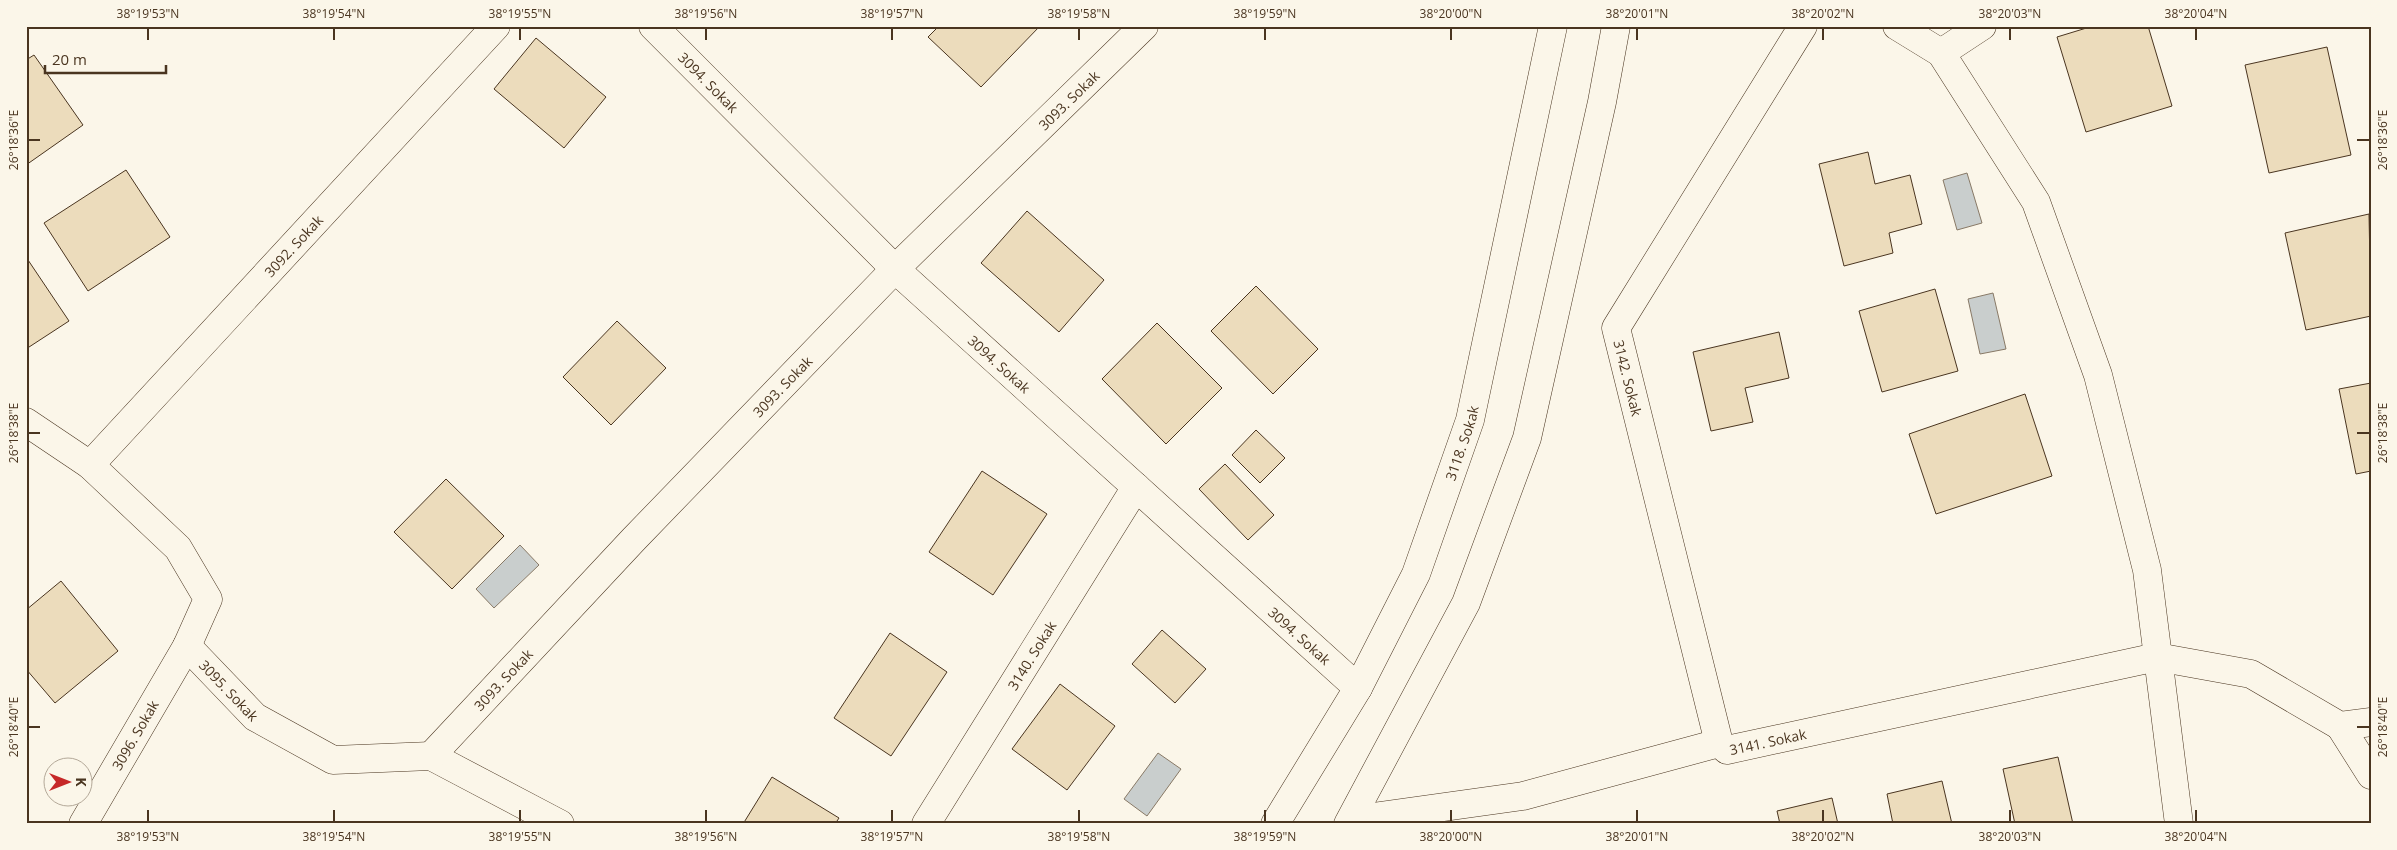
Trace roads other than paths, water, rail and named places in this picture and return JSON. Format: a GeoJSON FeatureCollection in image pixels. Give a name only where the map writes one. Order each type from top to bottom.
{"type":"FeatureCollection","features":[{"type":"Feature","properties":{"kind":"street","name":"3092. Sokak"},"geometry":{"type":"LineString","coordinates":[[90,465],[496,26]]}},
{"type":"Feature","properties":{"kind":"street","name":"3094. Sokak"},"geometry":{"type":"LineString","coordinates":[[652,26],[895,269],[1358,688]]}},
{"type":"Feature","properties":{"kind":"street","name":"3093. Sokak"},"geometry":{"type":"LineString","coordinates":[[431,756],[634,539],[895,269],[1144,26]]}},
{"type":"Feature","properties":{"kind":"street","name":"3118. Sokak"},"geometry":{"type":"LineString","coordinates":[[1275,824],[1358,688],[1416,574],[1470,420],[1553,26]]}},
{"type":"Feature","properties":{"kind":"street"},"geometry":{"type":"LineString","coordinates":[[1350,822],[1466,603],[1527,438],[1602,102],[1616,26]]}},
{"type":"Feature","properties":{"kind":"street","name":"3142. Sokak"},"geometry":{"type":"LineString","coordinates":[[1719,744],[1616,328],[1803,26]]}},
{"type":"Feature","properties":{"kind":"street"},"geometry":{"type":"LineString","coordinates":[[1897,26],[1941,53],[2036,202],[2098,375],[2147,570],[2179,824]]}},
{"type":"Feature","properties":{"kind":"street"},"geometry":{"type":"LineString","coordinates":[[1941,53],[1982,26]]}},
{"type":"Feature","properties":{"kind":"street"},"geometry":{"type":"LineString","coordinates":[[26,422],[90,465],[178,548],[208,599],[187,646]]}},
{"type":"Feature","properties":{"kind":"street","name":"3140. Sokak"},"geometry":{"type":"LineString","coordinates":[[926,824],[1136,487]]}},
{"type":"Feature","properties":{"kind":"street","name":"3095. Sokak"},"geometry":{"type":"LineString","coordinates":[[187,646],[255,716],[334,760],[431,756]]}},
{"type":"Feature","properties":{"kind":"street","name":"3096. Sokak"},"geometry":{"type":"LineString","coordinates":[[83,824],[187,646]]}},
{"type":"Feature","properties":{"kind":"street"},"geometry":{"type":"LineString","coordinates":[[2157,657],[2250,674],[2340,726],[2371,775]]}},
{"type":"Feature","properties":{"kind":"street","name":"3141. Sokak"},"geometry":{"type":"LineString","coordinates":[[1350,822],[1523,796],[1719,744],[1727,750],[2157,657]]}},
{"type":"Feature","properties":{"kind":"street"},"geometry":{"type":"LineString","coordinates":[[2340,726],[2371,722]]}},
{"type":"Feature","properties":{"kind":"street"},"geometry":{"type":"LineString","coordinates":[[431,756],[560,824]]}}]}
